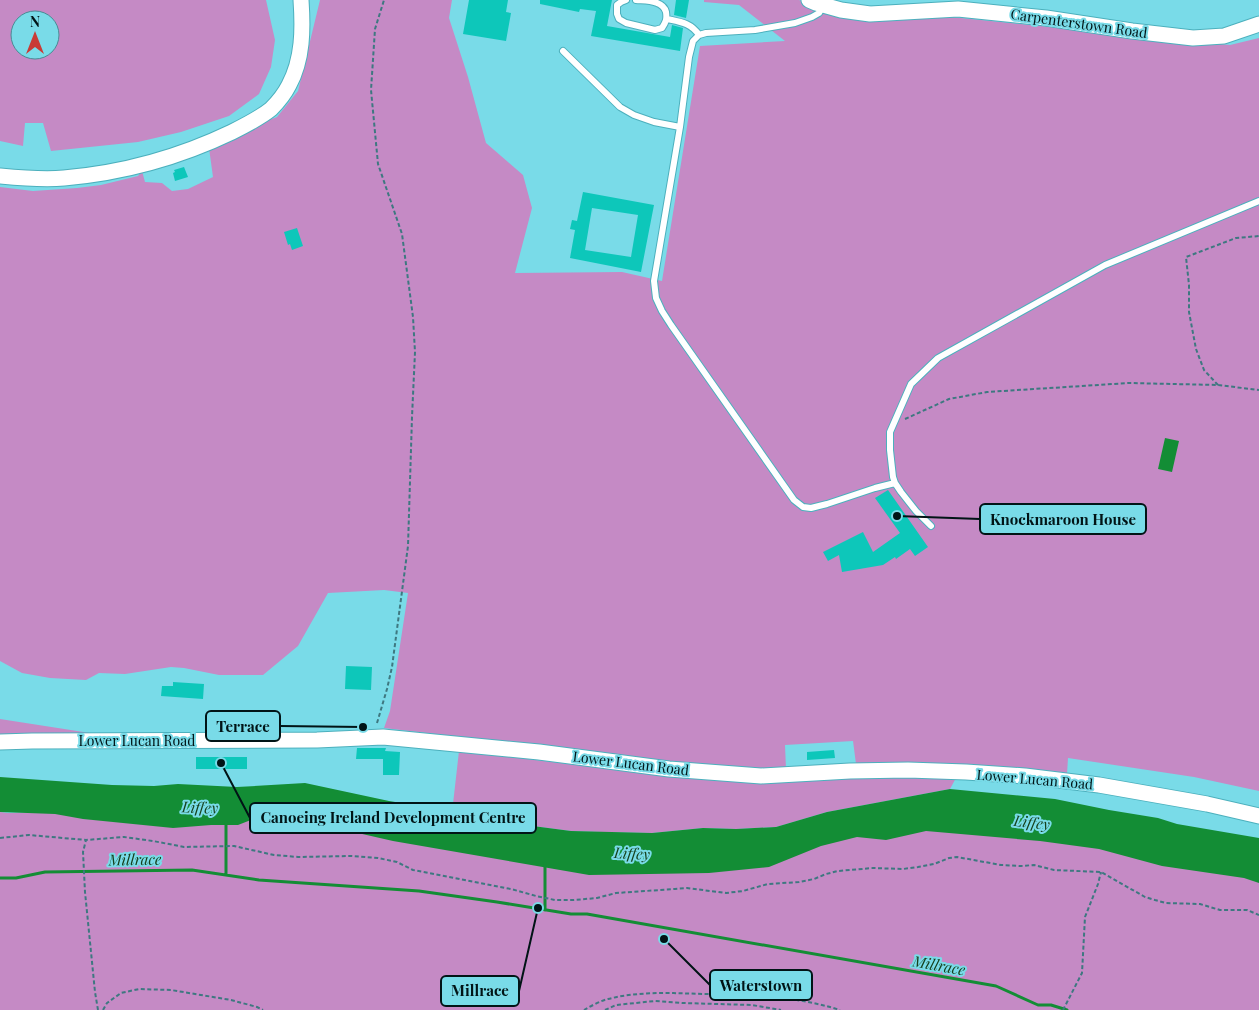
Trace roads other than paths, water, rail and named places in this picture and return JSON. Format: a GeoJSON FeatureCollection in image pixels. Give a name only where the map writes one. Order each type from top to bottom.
{"type":"FeatureCollection","features":[{"type":"Feature","properties":{"kind":"street"},"geometry":{"type":"LineString","coordinates":[[0,176],[26,179],[64,178],[106,172],[155,161],[189,150],[246,126],[270,109],[288,87],[295,72],[303,29],[301,0]]}},
{"type":"Feature","properties":{"kind":"street","name":"Carpenterstown Road"},"geometry":{"type":"LineString","coordinates":[[809,0],[841,10],[870,14],[959,4],[1132,31],[1192,38],[1224,36],[1259,24]]}},
{"type":"Feature","properties":{"kind":"street","name":"Lower Lucan Road"},"geometry":{"type":"LineString","coordinates":[[0,742],[317,740],[384,737],[539,752],[668,769],[761,776],[908,770],[1025,776],[1162,795],[1259,816]]}},
{"type":"Feature","properties":{"kind":"lane"},"geometry":{"type":"LineString","coordinates":[[626,0],[617,5],[619,19],[626,23],[655,30],[662,28],[667,19],[665,8],[660,4],[636,0]]}},
{"type":"Feature","properties":{"kind":"lane"},"geometry":{"type":"LineString","coordinates":[[824,5],[819,13],[795,23],[755,30],[706,33],[699,35],[693,41],[689,56],[680,127],[654,280],[656,298],[662,311],[794,500],[802,507],[811,508],[827,504],[895,483]]}},
{"type":"Feature","properties":{"kind":"lane"},"geometry":{"type":"LineString","coordinates":[[667,19],[682,22],[692,27],[699,35]]}},
{"type":"Feature","properties":{"kind":"lane"},"geometry":{"type":"LineString","coordinates":[[563,51],[620,107],[634,115],[654,122],[680,127]]}},
{"type":"Feature","properties":{"kind":"lane"},"geometry":{"type":"LineString","coordinates":[[931,526],[916,512],[895,483],[890,450],[890,432],[911,384],[938,358],[1105,265],[1259,201]]}},
{"type":"Feature","properties":{"kind":"water"},"geometry":{"type":"Polygon","coordinates":[[[1165,438],[1179,441],[1172,472],[1158,469],[1165,438]]]}},
{"type":"Feature","properties":{"kind":"water","name":"Liffey"},"geometry":{"type":"Polygon","coordinates":[[[0,777],[154,786],[178,784],[237,787],[305,783],[389,801],[525,825],[571,831],[652,833],[703,828],[776,827],[827,812],[950,789],[1055,799],[1158,818],[1177,824],[1259,838],[1259,883],[1244,878],[1162,866],[1099,849],[1040,841],[926,831],[886,840],[857,837],[821,846],[769,867],[709,873],[589,875],[393,841],[336,828],[256,818],[238,825],[173,828],[83,819],[55,814],[0,812],[0,777]]]}},
{"type":"Feature","properties":{"kind":"waterway"},"geometry":{"type":"LineString","coordinates":[[226,822],[226,874]]}},
{"type":"Feature","properties":{"kind":"waterway"},"geometry":{"type":"LineString","coordinates":[[545,863],[545,910]]}},
{"type":"Feature","properties":{"kind":"waterway","name":"Millrace"},"geometry":{"type":"LineString","coordinates":[[0,878],[16,878],[45,872],[192,870],[259,880],[419,891],[571,914],[587,914],[996,986],[1038,1005],[1051,1005],[1067,1010]]}},
{"type":"Feature","properties":{"kind":"place","name":"Knockmaroon House"},"geometry":{"type":"Point","coordinates":[897,516]}},
{"type":"Feature","properties":{"kind":"place","name":"Terrace"},"geometry":{"type":"Point","coordinates":[363,727]}},
{"type":"Feature","properties":{"kind":"place","name":"Canoeing Ireland Development Centre"},"geometry":{"type":"Point","coordinates":[221,763]}},
{"type":"Feature","properties":{"kind":"place","name":"Millrace"},"geometry":{"type":"Point","coordinates":[538,908]}},
{"type":"Feature","properties":{"kind":"place","name":"Waterstown"},"geometry":{"type":"Point","coordinates":[664,939]}}]}
